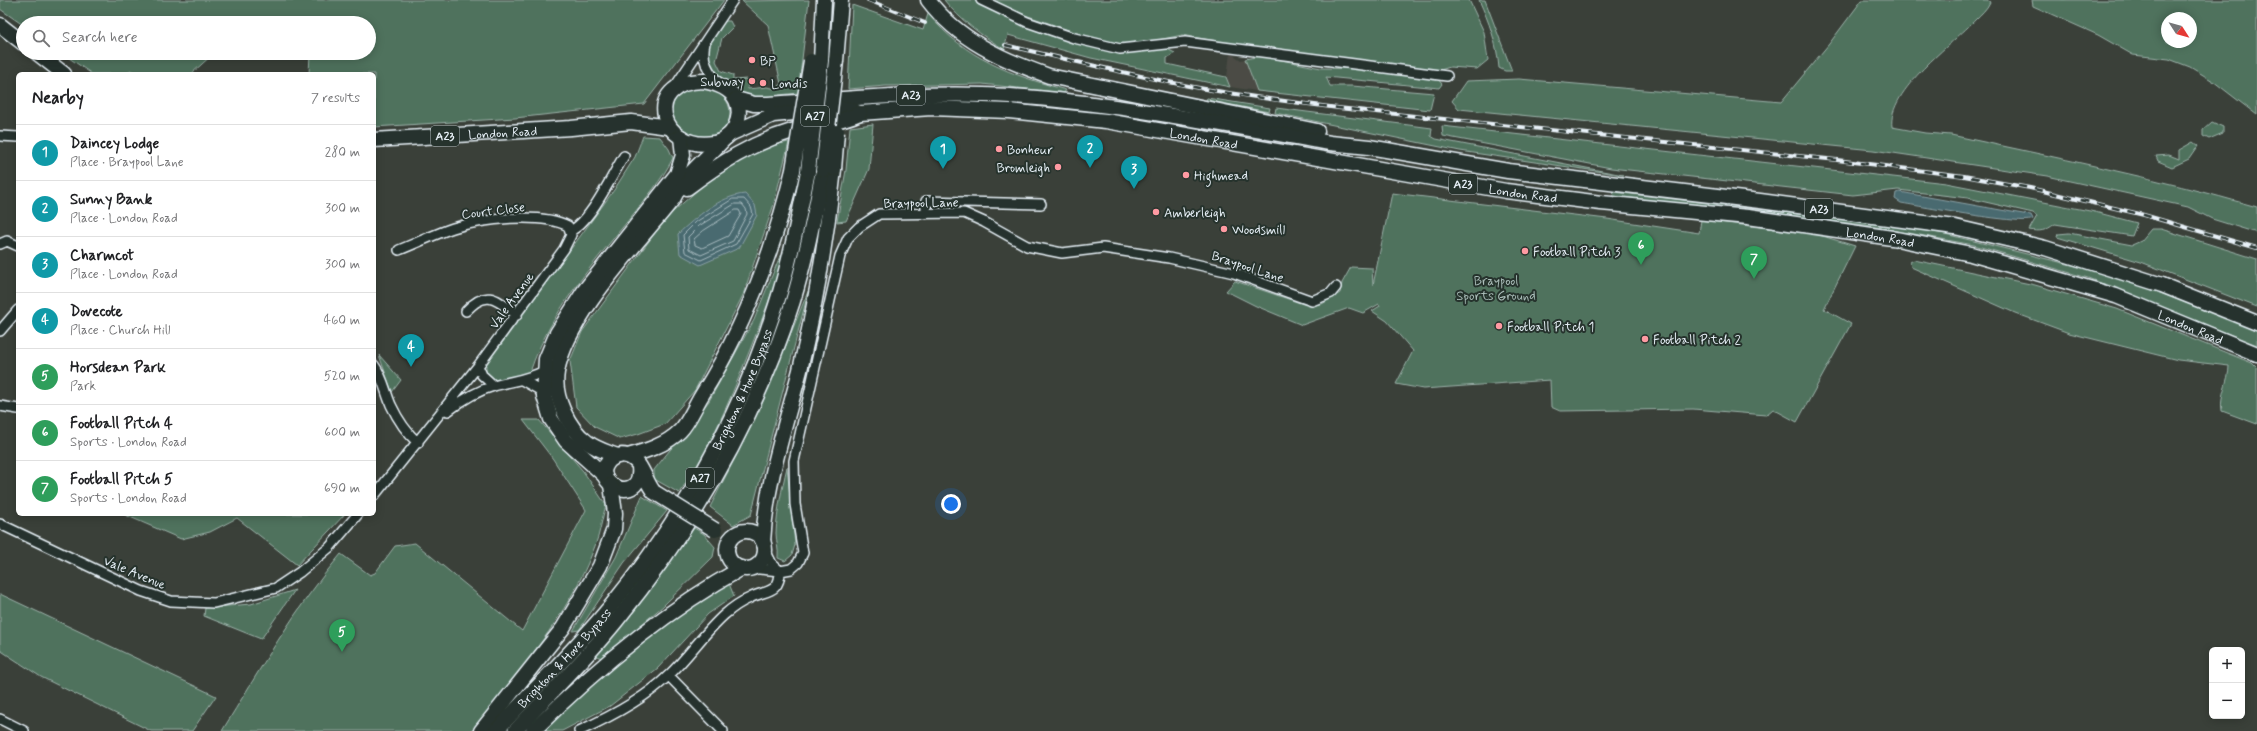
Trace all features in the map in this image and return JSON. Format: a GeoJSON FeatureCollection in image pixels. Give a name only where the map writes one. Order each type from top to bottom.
{"type":"FeatureCollection","features":[{"type":"Feature","properties":{"kind":"highway","name":"Brighton & Hove Bypass"},"geometry":{"type":"LineString","coordinates":[[496,731],[611,606],[665,534],[699,478],[741,396],[774,312],[789,258],[808,171],[816,61],[824,0]]}},
{"type":"Feature","properties":{"kind":"highway","name":"A27"},"geometry":{"type":"LineString","coordinates":[[764,546],[771,476],[799,371],[822,266],[828,169],[838,112],[836,61],[841,0]]}},
{"type":"Feature","properties":{"kind":"highway"},"geometry":{"type":"LineString","coordinates":[[928,0],[953,26],[974,44],[1012,64],[1049,76],[1332,134],[1369,147]]}},
{"type":"Feature","properties":{"kind":"highway"},"geometry":{"type":"LineString","coordinates":[[0,25],[16,37]]}},
{"type":"Feature","properties":{"kind":"highway"},"geometry":{"type":"LineString","coordinates":[[46,60],[61,72]]}},
{"type":"Feature","properties":{"kind":"highway","name":"A27"},"geometry":{"type":"LineString","coordinates":[[623,456],[655,447],[681,431],[732,344],[752,299],[783,212],[816,61]]}},
{"type":"Feature","properties":{"kind":"highway"},"geometry":{"type":"LineString","coordinates":[[654,492],[639,466],[623,456],[596,448],[585,441],[565,413],[558,393],[557,372],[562,353],[577,323],[601,289],[674,198],[682,184],[729,135],[738,118],[736,99],[720,85],[703,81],[691,82],[673,89],[665,103],[665,120],[669,128],[681,137],[707,143],[714,143],[729,135]]}},
{"type":"Feature","properties":{"kind":"highway","name":"London Road"},"geometry":{"type":"LineString","coordinates":[[736,99],[754,104],[868,96],[946,94],[1009,96],[1069,101],[1369,147],[1508,171],[1760,201],[1955,227],[2044,248],[2162,284],[2257,323]]}},
{"type":"Feature","properties":{"kind":"highway","name":"London Road"},"geometry":{"type":"LineString","coordinates":[[376,140],[571,128],[631,122],[649,116],[659,110],[665,103]]}},
{"type":"Feature","properties":{"kind":"highway","name":"London Road"},"geometry":{"type":"LineString","coordinates":[[729,135],[773,115],[846,108],[860,113],[931,108],[1009,111],[1106,121],[1506,191],[1601,203],[1748,217],[1892,238],[1971,254],[2116,296],[2257,354]]}},
{"type":"Feature","properties":{"kind":"highway"},"geometry":{"type":"LineString","coordinates":[[674,198],[712,169],[744,149],[780,135],[827,122],[847,119],[860,113]]}},
{"type":"Feature","properties":{"kind":"highway","name":"London Road"},"geometry":{"type":"LineString","coordinates":[[631,122],[669,128]]}},
{"type":"Feature","properties":{"kind":"highway"},"geometry":{"type":"LineString","coordinates":[[681,137],[683,155],[677,174],[584,291],[557,333],[546,358],[544,370],[544,396],[551,419],[566,441],[613,484],[654,492],[715,530],[722,537],[732,563],[746,568]]}},
{"type":"Feature","properties":{"kind":"highway","name":"Brighton & Hove Bypass"},"geometry":{"type":"LineString","coordinates":[[515,731],[596,645],[639,592],[672,549],[717,475],[758,395],[793,301],[828,169]]}},
{"type":"Feature","properties":{"kind":"highway","name":"A27"},"geometry":{"type":"LineString","coordinates":[[577,431],[616,447],[635,446],[668,432],[691,413]]}},
{"type":"Feature","properties":{"kind":"highway"},"geometry":{"type":"LineString","coordinates":[[482,731],[563,628],[600,566],[614,529],[615,513],[613,484],[609,461],[623,456]]}},
{"type":"Feature","properties":{"kind":"highway"},"geometry":{"type":"LineString","coordinates":[[613,484],[631,487],[638,480],[639,466]]}},
{"type":"Feature","properties":{"kind":"highway"},"geometry":{"type":"LineString","coordinates":[[715,530],[735,535]]}},
{"type":"Feature","properties":{"kind":"highway"},"geometry":{"type":"LineString","coordinates":[[533,731],[591,676],[662,617],[760,561],[764,546],[756,534],[745,531],[735,535],[727,547]]}},
{"type":"Feature","properties":{"kind":"street"},"geometry":{"type":"LineString","coordinates":[[673,89],[733,0]]}},
{"type":"Feature","properties":{"kind":"street"},"geometry":{"type":"LineString","coordinates":[[980,0],[1027,22],[1074,38],[1120,49],[1185,42],[1447,76]]}},
{"type":"Feature","properties":{"kind":"street"},"geometry":{"type":"LineString","coordinates":[[706,39],[704,60],[711,75],[720,85]]}},
{"type":"Feature","properties":{"kind":"street"},"geometry":{"type":"LineString","coordinates":[[0,136],[16,137]]}},
{"type":"Feature","properties":{"kind":"street"},"geometry":{"type":"LineString","coordinates":[[570,231],[578,228],[624,156]]}},
{"type":"Feature","properties":{"kind":"street"},"geometry":{"type":"LineString","coordinates":[[926,214],[926,201],[1041,204]]}},
{"type":"Feature","properties":{"kind":"street","name":"Braypool Lane"},"geometry":{"type":"LineString","coordinates":[[780,571],[795,566],[803,553],[794,504],[794,461],[840,256],[848,238],[859,227],[879,214],[964,213],[984,222],[1027,246],[1062,253],[1103,248],[1182,261],[1234,273],[1312,300],[1331,293],[1336,287]]}},
{"type":"Feature","properties":{"kind":"street","name":"Court Close"},"geometry":{"type":"LineString","coordinates":[[399,250],[454,228],[517,217],[555,220],[568,226],[570,231]]}},
{"type":"Feature","properties":{"kind":"street","name":"Vale Avenue"},"geometry":{"type":"LineString","coordinates":[[376,494],[418,443],[516,315],[564,249],[571,235],[570,231]]}},
{"type":"Feature","properties":{"kind":"street"},"geometry":{"type":"LineString","coordinates":[[0,244],[7,240],[16,245]]}},
{"type":"Feature","properties":{"kind":"street"},"geometry":{"type":"LineString","coordinates":[[466,311],[486,297],[493,297],[516,315]]}},
{"type":"Feature","properties":{"kind":"street"},"geometry":{"type":"LineString","coordinates":[[0,331],[16,312]]}},
{"type":"Feature","properties":{"kind":"street"},"geometry":{"type":"LineString","coordinates":[[478,366],[482,375],[494,386]]}},
{"type":"Feature","properties":{"kind":"street"},"geometry":{"type":"LineString","coordinates":[[376,368],[380,373],[392,405],[404,429],[418,443]]}},
{"type":"Feature","properties":{"kind":"street","name":"Vale Avenue"},"geometry":{"type":"LineString","coordinates":[[434,422],[472,394],[494,386],[522,380],[544,370]]}},
{"type":"Feature","properties":{"kind":"street"},"geometry":{"type":"LineString","coordinates":[[522,380],[538,390],[544,396]]}},
{"type":"Feature","properties":{"kind":"street"},"geometry":{"type":"LineString","coordinates":[[0,406],[16,409]]}},
{"type":"Feature","properties":{"kind":"street","name":"Vale Avenue"},"geometry":{"type":"LineString","coordinates":[[0,524],[141,591],[171,602],[214,603],[276,588],[300,572],[330,547],[356,516]]}},
{"type":"Feature","properties":{"kind":"street"},"geometry":{"type":"LineString","coordinates":[[579,731],[641,697],[668,676],[724,615],[750,597],[772,590],[780,581],[780,571],[772,564],[764,546]]}},
{"type":"Feature","properties":{"kind":"street"},"geometry":{"type":"LineString","coordinates":[[746,568],[780,571]]}},
{"type":"Feature","properties":{"kind":"street"},"geometry":{"type":"LineString","coordinates":[[668,676],[723,731]]}},
{"type":"Feature","properties":{"kind":"street"},"geometry":{"type":"LineString","coordinates":[[0,718],[24,731]]}},
{"type":"Feature","properties":{"kind":"shaded area"},"geometry":{"type":"Polygon","coordinates":[[[1230,53],[1241,60],[1245,59],[1257,91],[1230,87],[1227,77],[1230,53]]]}},
{"type":"Feature","properties":{"kind":"green space"},"geometry":{"type":"Polygon","coordinates":[[[0,0],[724,0],[644,104],[515,118],[376,127],[376,72],[309,72],[310,60],[376,60],[376,16],[16,16],[16,20],[0,9],[0,0]]]}},
{"type":"Feature","properties":{"kind":"green space"},"geometry":{"type":"Polygon","coordinates":[[[809,0],[798,93],[779,95],[779,98],[762,99],[743,95],[714,73],[707,60],[709,45],[725,21],[730,21],[733,27],[722,38],[716,61],[721,71],[733,75],[733,80],[747,79],[748,89],[767,87],[777,89],[781,84],[768,25],[742,1],[809,0]]]}},
{"type":"Feature","properties":{"kind":"green space"},"geometry":{"type":"Polygon","coordinates":[[[944,0],[974,0],[1031,28],[1123,53],[1156,48],[1167,49],[1175,53],[1167,58],[1167,64],[1226,77],[1230,87],[1091,58],[1008,35],[1004,49],[957,15],[944,0]]]}},
{"type":"Feature","properties":{"kind":"green space"},"geometry":{"type":"Polygon","coordinates":[[[993,0],[1469,0],[1484,32],[1488,60],[1477,69],[1450,67],[1434,72],[1255,48],[1182,35],[1139,44],[1119,45],[1101,41],[1025,15],[993,0]]]}},
{"type":"Feature","properties":{"kind":"green space"},"geometry":{"type":"Polygon","coordinates":[[[1479,0],[1485,0],[1512,71],[1505,71],[1499,68],[1492,33],[1479,0]]]}},
{"type":"Feature","properties":{"kind":"green space"},"geometry":{"type":"Polygon","coordinates":[[[1862,0],[1987,0],[1990,2],[1982,13],[1938,54],[1910,83],[1900,98],[1893,113],[1892,127],[1925,133],[1951,135],[2067,160],[2143,177],[2257,207],[2257,233],[2212,219],[2188,207],[2047,176],[1873,150],[1459,109],[1452,101],[1466,81],[1519,79],[1781,102],[1829,44],[1862,0]]]}},
{"type":"Feature","properties":{"kind":"green space"},"geometry":{"type":"Polygon","coordinates":[[[2032,0],[2257,0],[2257,115],[2213,81],[2190,67],[2169,59],[2133,55],[2098,35],[2033,6],[2032,0]]]}},
{"type":"Feature","properties":{"kind":"green space"},"geometry":{"type":"Polygon","coordinates":[[[852,5],[923,30],[928,14],[943,30],[974,54],[1008,71],[1066,90],[1064,93],[982,84],[886,86],[848,89],[852,5]]]}},
{"type":"Feature","properties":{"kind":"green space"},"geometry":{"type":"Polygon","coordinates":[[[1261,56],[1321,68],[1367,69],[1437,78],[1442,84],[1439,88],[1326,77],[1330,86],[1352,86],[1434,93],[1430,110],[1257,91],[1245,59],[1261,56]]]}},
{"type":"Feature","properties":{"kind":"green space"},"geometry":{"type":"Polygon","coordinates":[[[72,60],[206,60],[193,72],[134,72],[130,70],[129,72],[89,72],[72,60]]]}},
{"type":"Feature","properties":{"kind":"green space"},"geometry":{"type":"Polygon","coordinates":[[[696,87],[710,89],[717,92],[724,98],[728,105],[730,112],[729,120],[721,132],[714,136],[702,138],[681,132],[675,122],[672,108],[679,94],[696,87]]]}},
{"type":"Feature","properties":{"kind":"green space"},"geometry":{"type":"Polygon","coordinates":[[[1207,98],[1270,108],[1269,112],[1206,100],[1207,98]]]}},
{"type":"Feature","properties":{"kind":"green space"},"geometry":{"type":"Polygon","coordinates":[[[1276,108],[1432,128],[1431,136],[1436,139],[1623,175],[1460,151],[1275,113],[1276,108]]]}},
{"type":"Feature","properties":{"kind":"green space"},"geometry":{"type":"Polygon","coordinates":[[[2212,122],[2223,127],[2223,133],[2209,139],[2203,136],[2203,130],[2212,122]]]}},
{"type":"Feature","properties":{"kind":"green space"},"geometry":{"type":"Polygon","coordinates":[[[873,124],[869,169],[846,221],[837,222],[846,170],[850,127],[873,124]]]}},
{"type":"Feature","properties":{"kind":"green space"},"geometry":{"type":"Polygon","coordinates":[[[1442,126],[1946,183],[2095,212],[2137,223],[2132,236],[2055,224],[2040,231],[2033,231],[2029,230],[2037,216],[2033,213],[1968,198],[1898,190],[1853,195],[1611,168],[1443,136],[1442,126]]]}},
{"type":"Feature","properties":{"kind":"green space"},"geometry":{"type":"Polygon","coordinates":[[[643,136],[660,137],[669,149],[673,158],[669,166],[654,189],[587,271],[560,309],[538,350],[530,372],[494,381],[486,373],[486,365],[614,190],[635,157],[643,136]]]}},
{"type":"Feature","properties":{"kind":"green space"},"geometry":{"type":"Polygon","coordinates":[[[789,142],[773,207],[743,295],[695,390],[665,424],[638,434],[620,439],[595,427],[576,407],[570,361],[582,332],[666,218],[718,172],[769,146],[789,142]]]}},
{"type":"Feature","properties":{"kind":"green space"},"geometry":{"type":"Polygon","coordinates":[[[2193,142],[2198,146],[2189,159],[2172,167],[2158,161],[2156,156],[2169,155],[2179,159],[2179,150],[2193,142]]]}},
{"type":"Feature","properties":{"kind":"green space"},"geometry":{"type":"Polygon","coordinates":[[[1614,192],[1892,225],[1945,234],[2096,271],[2150,289],[2257,330],[2257,345],[2088,278],[1974,245],[1865,225],[1613,196],[1614,192]]]}},
{"type":"Feature","properties":{"kind":"green space","name":"Braypool Sports Ground"},"geometry":{"type":"Polygon","coordinates":[[[1392,193],[1607,219],[1699,233],[1701,220],[1816,234],[1855,246],[1824,309],[1851,324],[1797,422],[1773,409],[1766,415],[1693,409],[1560,411],[1551,407],[1550,380],[1423,389],[1396,384],[1413,351],[1387,321],[1372,311],[1380,306],[1379,304],[1363,313],[1349,308],[1302,325],[1256,306],[1226,291],[1235,281],[1306,305],[1322,304],[1340,293],[1342,283],[1351,267],[1372,268],[1373,285],[1392,193]]]}},
{"type":"Feature","properties":{"kind":"green space"},"geometry":{"type":"Polygon","coordinates":[[[2151,229],[2161,229],[2257,259],[2257,307],[2141,262],[2057,237],[2058,234],[2069,233],[2132,245],[2141,241],[2151,229]]]}},
{"type":"Feature","properties":{"kind":"green space"},"geometry":{"type":"Polygon","coordinates":[[[780,256],[784,257],[774,287],[733,392],[705,451],[679,493],[654,479],[654,470],[709,401],[754,320],[780,256]]]}},
{"type":"Feature","properties":{"kind":"green space"},"geometry":{"type":"Polygon","coordinates":[[[1914,260],[2035,285],[2117,309],[2252,363],[2257,368],[2257,424],[2222,411],[2221,405],[2229,372],[2229,366],[2178,360],[2069,333],[2015,313],[1911,267],[1910,262],[1914,260]]]}},
{"type":"Feature","properties":{"kind":"green space"},"geometry":{"type":"Polygon","coordinates":[[[809,289],[751,515],[733,525],[710,507],[759,411],[809,289]]]}},
{"type":"Feature","properties":{"kind":"green space"},"geometry":{"type":"Polygon","coordinates":[[[379,355],[401,380],[392,392],[379,355]]]}},
{"type":"Feature","properties":{"kind":"green space"},"geometry":{"type":"Polygon","coordinates":[[[523,420],[539,420],[583,471],[606,505],[595,546],[584,572],[557,620],[541,643],[472,731],[222,731],[293,618],[341,554],[370,575],[375,573],[395,546],[415,543],[522,631],[586,510],[553,459],[523,420]]]}},
{"type":"Feature","properties":{"kind":"green space"},"geometry":{"type":"Polygon","coordinates":[[[787,467],[795,545],[792,555],[785,561],[778,558],[776,533],[787,467]]]}},
{"type":"Feature","properties":{"kind":"green space"},"geometry":{"type":"Polygon","coordinates":[[[642,496],[667,511],[624,563],[579,630],[573,631],[616,557],[642,496]]]}},
{"type":"Feature","properties":{"kind":"green space"},"geometry":{"type":"Polygon","coordinates":[[[128,516],[343,516],[297,565],[237,518],[210,532],[181,539],[128,516]]]}},
{"type":"Feature","properties":{"kind":"green space"},"geometry":{"type":"Polygon","coordinates":[[[694,528],[704,534],[715,547],[713,557],[663,606],[602,658],[596,656],[600,648],[636,609],[694,528]]]}},
{"type":"Feature","properties":{"kind":"green space"},"geometry":{"type":"Polygon","coordinates":[[[728,581],[734,596],[708,614],[658,668],[610,706],[562,731],[541,731],[610,667],[682,612],[728,581]]]}},
{"type":"Feature","properties":{"kind":"green space"},"geometry":{"type":"Polygon","coordinates":[[[295,590],[261,639],[204,616],[205,608],[251,604],[295,590]]]}},
{"type":"Feature","properties":{"kind":"green space"},"geometry":{"type":"Polygon","coordinates":[[[0,594],[216,696],[192,731],[151,731],[41,677],[0,650],[0,594]]]}},
{"type":"Feature","properties":{"kind":"water"},"geometry":{"type":"Polygon","coordinates":[[[1900,192],[2031,215],[2033,219],[2012,220],[1993,218],[1901,203],[1895,199],[1896,193],[1900,192]]]}},
{"type":"Feature","properties":{"kind":"water"},"geometry":{"type":"Polygon","coordinates":[[[745,194],[755,205],[757,215],[739,248],[700,265],[680,254],[678,234],[685,227],[709,208],[718,203],[745,194]]]}},
{"type":"Feature","properties":{"kind":"railway"},"geometry":{"type":"LineString","coordinates":[[868,0],[925,23]]}},
{"type":"Feature","properties":{"kind":"railway"},"geometry":{"type":"LineString","coordinates":[[1005,45],[1194,87],[1284,101],[1338,108],[1837,160],[1964,176],[2030,188],[2144,215],[2257,248]]}},
{"type":"Feature","properties":{"kind":"place","name":"BP"},"geometry":{"type":"Point","coordinates":[752,60]}},
{"type":"Feature","properties":{"kind":"place","name":"Subway"},"geometry":{"type":"Point","coordinates":[752,81]}},
{"type":"Feature","properties":{"kind":"place","name":"Londis"},"geometry":{"type":"Point","coordinates":[763,83]}},
{"type":"Feature","properties":{"kind":"place","name":"Bonheur"},"geometry":{"type":"Point","coordinates":[999,149]}},
{"type":"Feature","properties":{"kind":"place","name":"Bromleigh"},"geometry":{"type":"Point","coordinates":[1058,167]}},
{"type":"Feature","properties":{"kind":"place","name":"Sunny Bank"},"geometry":{"type":"Point","coordinates":[1090,168]}},
{"type":"Feature","properties":{"kind":"place","name":"Daincey Lodge"},"geometry":{"type":"Point","coordinates":[943,169]}},
{"type":"Feature","properties":{"kind":"place","name":"Highmead"},"geometry":{"type":"Point","coordinates":[1186,175]}},
{"type":"Feature","properties":{"kind":"place","name":"Charmcot"},"geometry":{"type":"Point","coordinates":[1134,189]}},
{"type":"Feature","properties":{"kind":"place","name":"Amberleigh"},"geometry":{"type":"Point","coordinates":[1156,212]}},
{"type":"Feature","properties":{"kind":"place","name":"Woodsmill"},"geometry":{"type":"Point","coordinates":[1224,229]}},
{"type":"Feature","properties":{"kind":"place","name":"Football Pitch 3"},"geometry":{"type":"Point","coordinates":[1525,251]}},
{"type":"Feature","properties":{"kind":"place","name":"Football Pitch 4"},"geometry":{"type":"Point","coordinates":[1641,265]}},
{"type":"Feature","properties":{"kind":"place","name":"Football Pitch 5"},"geometry":{"type":"Point","coordinates":[1754,279]}},
{"type":"Feature","properties":{"kind":"place","name":"Football Pitch 1"},"geometry":{"type":"Point","coordinates":[1499,326]}},
{"type":"Feature","properties":{"kind":"place","name":"Football Pitch 2"},"geometry":{"type":"Point","coordinates":[1645,339]}},
{"type":"Feature","properties":{"kind":"place","name":"Dovecote"},"geometry":{"type":"Point","coordinates":[411,367]}},
{"type":"Feature","properties":{"kind":"place","name":"Horsdean Park"},"geometry":{"type":"Point","coordinates":[342,652]}}]}
